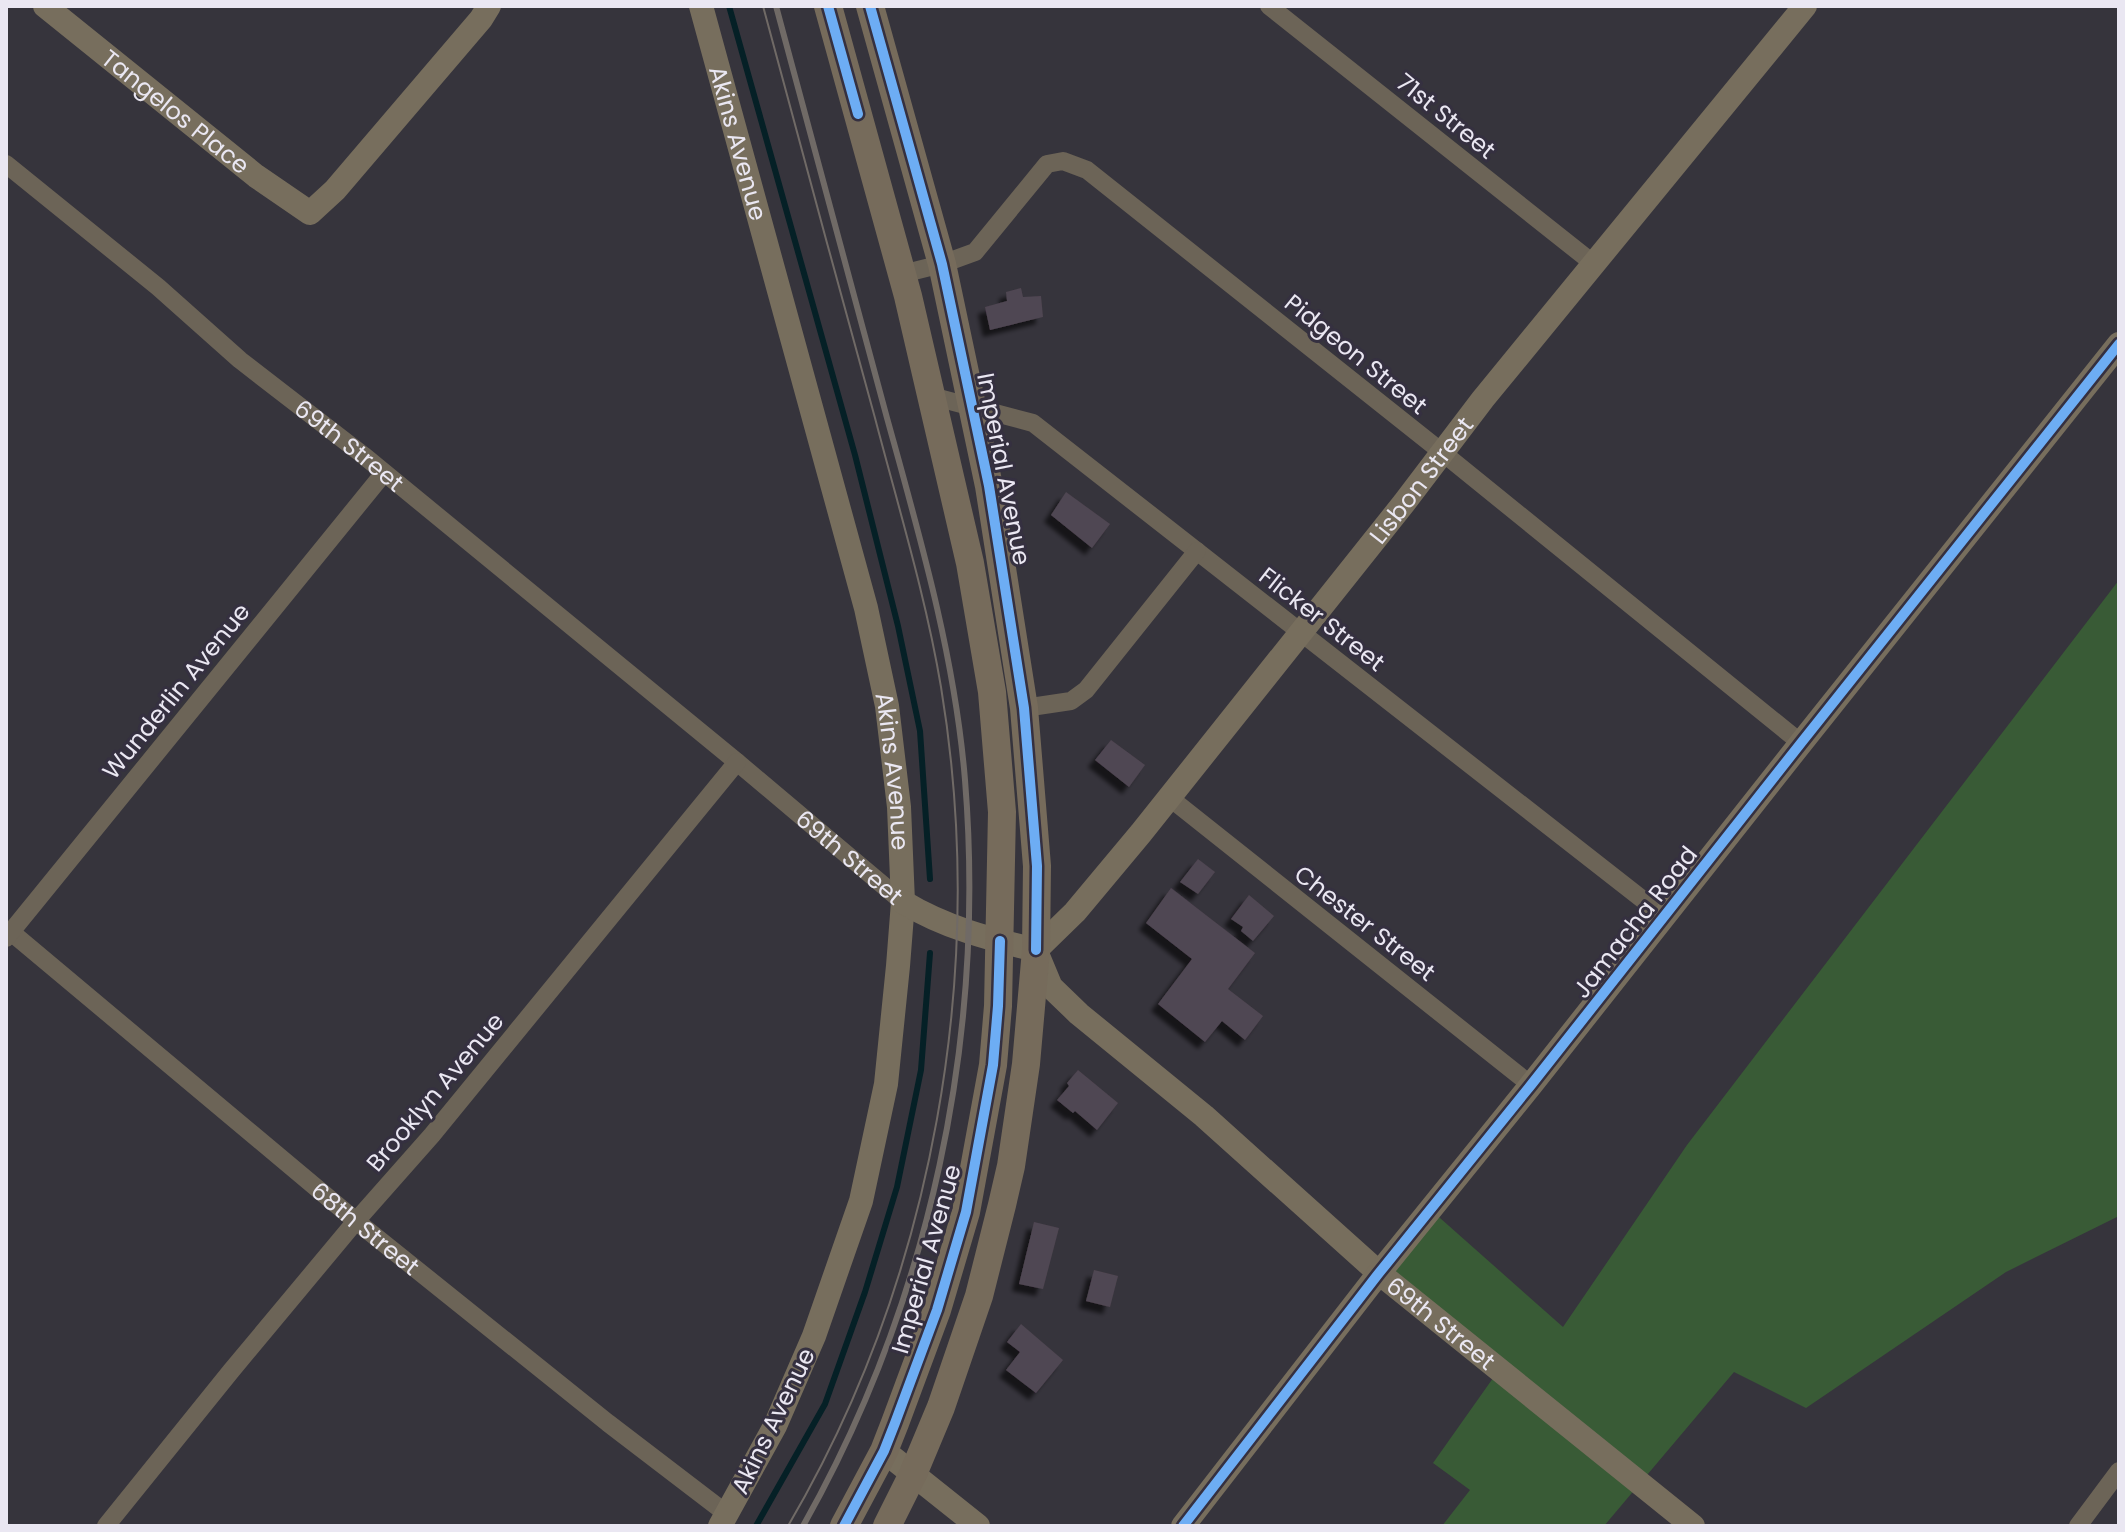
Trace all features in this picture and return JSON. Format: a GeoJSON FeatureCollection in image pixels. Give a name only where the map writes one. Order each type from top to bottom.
{"type":"FeatureCollection","features":[{"type":"Feature","properties":{"kind":"main road","name":"Imperial Avenue"},"geometry":{"type":"LineString","coordinates":[[828,6],[902,274],[970,563],[992,692],[1002,812],[998,1006],[993,1065],[966,1212],[937,1310],[884,1451],[844,1526]]}},
{"type":"Feature","properties":{"kind":"main road","name":"Imperial Avenue"},"geometry":{"type":"LineString","coordinates":[[870,6],[942,264],[989,486],[1024,708],[1037,866],[1036,950],[1026,1064],[1011,1166],[979,1296],[941,1407],[887,1526]]}},
{"type":"Feature","properties":{"kind":"street","name":"Tangelos Place"},"geometry":{"type":"LineString","coordinates":[[45,6],[256,176],[310,213],[335,190],[489,6]]}},
{"type":"Feature","properties":{"kind":"street","name":"Akins Avenue"},"geometry":{"type":"LineString","coordinates":[[701,6],[866,608],[887,706],[899,807],[903,902],[886,1084],[861,1201],[814,1336],[775,1426],[724,1520]]}},
{"type":"Feature","properties":{"kind":"street","name":"71st Street"},"geometry":{"type":"LineString","coordinates":[[1269,6],[1594,264]]}},
{"type":"Feature","properties":{"kind":"street","name":"Lisbon Street"},"geometry":{"type":"LineString","coordinates":[[1036,950],[1075,912],[1170,798],[1483,399],[1805,6]]}},
{"type":"Feature","properties":{"kind":"street","name":"Pidgeon Street"},"geometry":{"type":"LineString","coordinates":[[942,264],[975,252],[1047,164],[1063,161],[1087,170],[1801,743]]}},
{"type":"Feature","properties":{"kind":"street","name":"69th Street"},"geometry":{"type":"LineString","coordinates":[[6,164],[158,287],[240,360],[384,473],[903,902],[947,925],[1036,950],[1051,987],[1079,1014],[1204,1116],[1379,1273],[1693,1526]]}},
{"type":"Feature","properties":{"kind":"street"},"geometry":{"type":"LineString","coordinates":[[902,274],[942,264]]}},
{"type":"Feature","properties":{"kind":"street","name":"Jamacha Road"},"geometry":{"type":"LineString","coordinates":[[1183,1526],[1379,1273],[2119,344]]}},
{"type":"Feature","properties":{"kind":"street","name":"Flicker Street"},"geometry":{"type":"LineString","coordinates":[[931,396],[1033,423],[1665,917]]}},
{"type":"Feature","properties":{"kind":"street","name":"Wunderlin Avenue"},"geometry":{"type":"LineString","coordinates":[[9,935],[384,473]]}},
{"type":"Feature","properties":{"kind":"street"},"geometry":{"type":"LineString","coordinates":[[1024,708],[1071,701],[1086,690],[1197,551]]}},
{"type":"Feature","properties":{"kind":"street","name":"Brooklyn Avenue"},"geometry":{"type":"LineString","coordinates":[[106,1526],[737,762]]}},
{"type":"Feature","properties":{"kind":"street","name":"Chester Street"},"geometry":{"type":"LineString","coordinates":[[1170,798],[1531,1085]]}},
{"type":"Feature","properties":{"kind":"street","name":"68th Street"},"geometry":{"type":"LineString","coordinates":[[9,935],[724,1520]]}},
{"type":"Feature","properties":{"kind":"street"},"geometry":{"type":"LineString","coordinates":[[884,1451],[978,1526]]}},
{"type":"Feature","properties":{"kind":"street"},"geometry":{"type":"LineString","coordinates":[[2078,1526],[2119,1471]]}},
{"type":"Feature","properties":{"kind":"green space"},"geometry":{"type":"Polygon","coordinates":[[[2119,580],[2119,1216],[2006,1272],[1806,1408],[1734,1372],[1604,1526],[1442,1526],[1470,1490],[1433,1463],[1503,1364],[1379,1273],[1431,1210],[1563,1327],[1687,1145],[2119,580]]]}},
{"type":"Feature","properties":{"kind":"building"},"geometry":{"type":"Polygon","coordinates":[[[1021,288],[1023,297],[1041,296],[1043,317],[990,330],[985,307],[1007,301],[1006,292],[1021,288]]]}},
{"type":"Feature","properties":{"kind":"building"},"geometry":{"type":"Polygon","coordinates":[[[1066,492],[1110,524],[1092,548],[1051,515],[1066,492]]]}},
{"type":"Feature","properties":{"kind":"building"},"geometry":{"type":"Polygon","coordinates":[[[1111,740],[1145,765],[1129,787],[1095,760],[1111,740]]]}},
{"type":"Feature","properties":{"kind":"building"},"geometry":{"type":"Polygon","coordinates":[[[1198,859],[1215,872],[1198,894],[1180,882],[1198,859]]]}},
{"type":"Feature","properties":{"kind":"building"},"geometry":{"type":"Polygon","coordinates":[[[1171,888],[1255,953],[1228,989],[1263,1016],[1245,1040],[1222,1021],[1205,1042],[1158,1004],[1192,959],[1146,923],[1171,888]]]}},
{"type":"Feature","properties":{"kind":"building"},"geometry":{"type":"Polygon","coordinates":[[[1249,895],[1274,916],[1253,941],[1241,931],[1243,927],[1231,919],[1249,895]]]}},
{"type":"Feature","properties":{"kind":"building"},"geometry":{"type":"Polygon","coordinates":[[[1078,1070],[1118,1103],[1097,1130],[1057,1100],[1078,1070]]]}},
{"type":"Feature","properties":{"kind":"building"},"geometry":{"type":"Polygon","coordinates":[[[1034,1222],[1059,1228],[1043,1289],[1019,1284],[1034,1222]]]}},
{"type":"Feature","properties":{"kind":"building"},"geometry":{"type":"Polygon","coordinates":[[[1094,1270],[1118,1276],[1110,1307],[1086,1301],[1094,1270]]]}},
{"type":"Feature","properties":{"kind":"building"},"geometry":{"type":"Polygon","coordinates":[[[1021,1324],[1063,1360],[1036,1393],[1006,1370],[1020,1352],[1007,1342],[1021,1324]]]}},
{"type":"Feature","properties":{"kind":"waterway"},"geometry":{"type":"LineString","coordinates":[[729,6],[855,455],[898,626],[920,731],[930,879]]}},
{"type":"Feature","properties":{"kind":"waterway"},"geometry":{"type":"LineString","coordinates":[[756,1526],[825,1404],[865,1292],[897,1187],[921,1070],[930,953]]}},
{"type":"Feature","properties":{"kind":"tram line"},"geometry":{"type":"LineString","coordinates":[[763,6],[928,619],[941,687],[954,794],[957,903],[952,1012],[937,1120],[913,1226],[880,1330],[838,1430],[788,1526]]}},
{"type":"Feature","properties":{"kind":"railway"},"geometry":{"type":"LineString","coordinates":[[776,6],[912,507],[945,643],[965,780],[969,877],[966,974],[956,1070],[940,1165],[916,1259],[885,1351],[847,1440],[803,1526]]}},
{"type":"Feature","properties":{"kind":"cycle path"},"geometry":{"type":"LineString","coordinates":[[828,6],[858,114]]}},
{"type":"Feature","properties":{"kind":"cycle path"},"geometry":{"type":"LineString","coordinates":[[870,6],[942,264],[989,486],[1024,708],[1037,866],[1036,950]]}},
{"type":"Feature","properties":{"kind":"cycle path"},"geometry":{"type":"LineString","coordinates":[[1183,1526],[1379,1273],[2119,344]]}},
{"type":"Feature","properties":{"kind":"cycle path"},"geometry":{"type":"LineString","coordinates":[[844,1526],[884,1451],[895,1423],[937,1310],[966,1212],[993,1065],[1000,941]]}}]}
